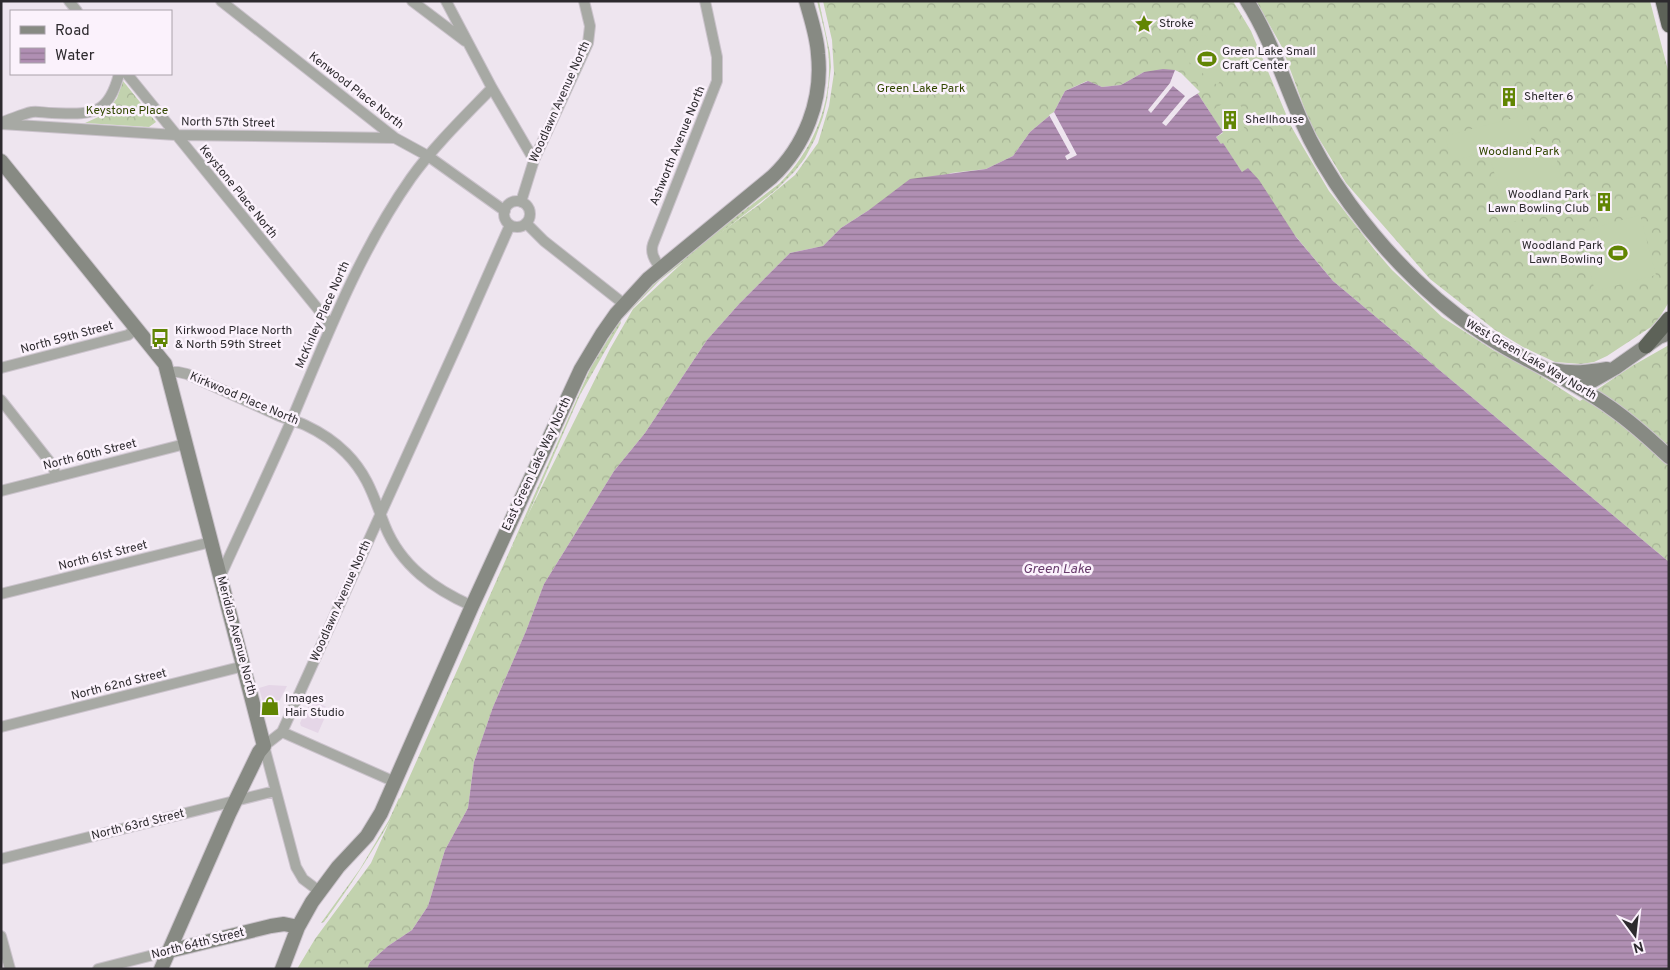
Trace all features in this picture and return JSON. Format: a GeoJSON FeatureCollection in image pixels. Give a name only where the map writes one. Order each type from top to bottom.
{"type":"FeatureCollection","features":[{"type":"Feature","properties":{"kind":"highway"},"geometry":{"type":"LineString","coordinates":[[1663,1],[1669,25]]}},
{"type":"Feature","properties":{"kind":"highway"},"geometry":{"type":"LineString","coordinates":[[1646,346],[1669,319]]}},
{"type":"Feature","properties":{"kind":"main road","name":"East Green Lake Way North"},"geometry":{"type":"LineString","coordinates":[[282,969],[298,927],[319,891],[367,836],[380,813],[472,606],[581,369],[602,334],[624,304],[660,267],[772,177],[788,160],[800,142],[812,112],[817,93],[819,73],[817,42],[806,1]]}},
{"type":"Feature","properties":{"kind":"main road","name":"West Green Lake Way North"},"geometry":{"type":"LineString","coordinates":[[1246,1],[1270,44],[1311,142],[1334,181],[1386,248],[1415,279],[1452,312],[1506,348],[1580,388],[1612,408],[1669,457]]}},
{"type":"Feature","properties":{"kind":"main road"},"geometry":{"type":"LineString","coordinates":[[1,161],[161,358],[168,372]]}},
{"type":"Feature","properties":{"kind":"main road"},"geometry":{"type":"LineString","coordinates":[[1580,388],[1669,333]]}},
{"type":"Feature","properties":{"kind":"main road"},"geometry":{"type":"LineString","coordinates":[[1544,368],[1564,372],[1578,372],[1615,368]]}},
{"type":"Feature","properties":{"kind":"main road","name":"Meridian Avenue North"},"geometry":{"type":"LineString","coordinates":[[168,372],[264,746]]}},
{"type":"Feature","properties":{"kind":"main road","name":"Woodlawn Avenue North"},"geometry":{"type":"LineString","coordinates":[[161,969],[235,801],[259,752],[264,746]]}},
{"type":"Feature","properties":{"kind":"main road","name":"North 64th Street"},"geometry":{"type":"LineString","coordinates":[[169,951],[272,926],[284,924],[298,927]]}},
{"type":"Feature","properties":{"kind":"street","name":"Kenwood Place North"},"geometry":{"type":"LineString","coordinates":[[221,1],[395,138],[428,156],[504,211]]}},
{"type":"Feature","properties":{"kind":"street"},"geometry":{"type":"LineString","coordinates":[[412,1],[467,42]]}},
{"type":"Feature","properties":{"kind":"street"},"geometry":{"type":"LineString","coordinates":[[446,1],[492,88],[534,160]]}},
{"type":"Feature","properties":{"kind":"street","name":"Woodlawn Avenue North"},"geometry":{"type":"LineString","coordinates":[[521,202],[534,160],[588,43],[590,26],[584,1]]}},
{"type":"Feature","properties":{"kind":"street","name":"Ashworth Avenue North"},"geometry":{"type":"LineString","coordinates":[[660,267],[652,256],[651,250],[717,81],[717,57],[705,1]]}},
{"type":"Feature","properties":{"kind":"street","name":"North 57th Street"},"geometry":{"type":"LineString","coordinates":[[1,123],[32,112],[84,114],[97,110],[106,104],[115,91],[119,75]]}},
{"type":"Feature","properties":{"kind":"street","name":"Keystone Place North"},"geometry":{"type":"LineString","coordinates":[[128,75],[331,325]]}},
{"type":"Feature","properties":{"kind":"street","name":"McKinley Place North"},"geometry":{"type":"LineString","coordinates":[[220,577],[292,420],[331,325],[367,248],[410,179],[428,156],[492,88]]}},
{"type":"Feature","properties":{"kind":"street","name":"North 57th Street"},"geometry":{"type":"LineString","coordinates":[[1,123],[176,135],[395,138]]}},
{"type":"Feature","properties":{"kind":"street"},"geometry":{"type":"LineString","coordinates":[[513,202],[521,202],[529,211],[529,218],[520,227],[510,225],[505,220],[504,211],[513,202]]}},
{"type":"Feature","properties":{"kind":"street"},"geometry":{"type":"LineString","coordinates":[[526,223],[544,241],[624,304]]}},
{"type":"Feature","properties":{"kind":"street","name":"Woodlawn Avenue North"},"geometry":{"type":"LineString","coordinates":[[264,746],[282,732],[510,225]]}},
{"type":"Feature","properties":{"kind":"street","name":"North 59th Street"},"geometry":{"type":"LineString","coordinates":[[1,368],[128,335],[137,328]]}},
{"type":"Feature","properties":{"kind":"street","name":"Kirkwood Place North"},"geometry":{"type":"LineString","coordinates":[[168,372],[187,374],[305,425],[328,438],[347,453],[369,484],[386,528],[399,550],[419,574],[446,593],[472,606]]}},
{"type":"Feature","properties":{"kind":"street"},"geometry":{"type":"LineString","coordinates":[[1,400],[53,466],[56,476]]}},
{"type":"Feature","properties":{"kind":"street","name":"North 60th Street"},"geometry":{"type":"LineString","coordinates":[[1,491],[185,444]]}},
{"type":"Feature","properties":{"kind":"street","name":"North 61st Street"},"geometry":{"type":"LineString","coordinates":[[1,594],[211,542]]}},
{"type":"Feature","properties":{"kind":"street","name":"North 62nd Street"},"geometry":{"type":"LineString","coordinates":[[1,727],[244,666]]}},
{"type":"Feature","properties":{"kind":"street"},"geometry":{"type":"LineString","coordinates":[[282,732],[395,782]]}},
{"type":"Feature","properties":{"kind":"street","name":"Meridian Avenue North"},"geometry":{"type":"LineString","coordinates":[[264,746],[299,873],[303,879],[319,891]]}},
{"type":"Feature","properties":{"kind":"street","name":"North 63rd Street"},"geometry":{"type":"LineString","coordinates":[[1,859],[276,791]]}},
{"type":"Feature","properties":{"kind":"street"},"geometry":{"type":"LineString","coordinates":[[1,936],[10,969]]}},
{"type":"Feature","properties":{"kind":"street","name":"North 64th Street"},"geometry":{"type":"LineString","coordinates":[[98,969],[169,951]]}},
{"type":"Feature","properties":{"kind":"shaded area"},"geometry":{"type":"Polygon","coordinates":[[[269,685],[287,686],[277,706],[265,709],[259,688],[269,685]]]}},
{"type":"Feature","properties":{"kind":"shaded area"},"geometry":{"type":"Polygon","coordinates":[[[311,700],[329,708],[318,733],[301,726],[300,723],[311,700]]]}},
{"type":"Feature","properties":{"kind":"green space"},"geometry":{"type":"Polygon","coordinates":[[[817,1],[819,1],[830,53],[831,67],[827,100],[823,117],[815,139],[805,158],[776,190],[660,280],[625,316],[628,310],[667,270],[780,183],[803,154],[819,122],[828,87],[828,50],[817,1]]]}},
{"type":"Feature","properties":{"kind":"green space","name":"Green Lake Park"},"geometry":{"type":"Polygon","coordinates":[[[823,1],[1233,1],[1251,31],[1291,126],[1329,191],[1392,270],[1442,317],[1493,350],[1527,367],[1580,401],[1632,366],[1669,345],[1669,562],[1333,281],[1242,172],[1223,144],[1221,144],[1223,132],[1198,94],[1144,72],[1121,85],[1102,87],[1087,81],[1065,91],[1054,112],[1030,132],[1013,156],[986,169],[951,173],[869,210],[841,228],[823,246],[790,253],[739,304],[707,340],[645,433],[614,471],[544,584],[493,707],[474,762],[468,808],[445,850],[428,906],[412,930],[388,946],[370,962],[367,969],[297,969],[315,939],[371,863],[514,543],[610,349],[633,309],[695,251],[760,204],[795,175],[818,143],[829,106],[834,73],[832,40],[823,1]]]}},
{"type":"Feature","properties":{"kind":"green space","name":"Woodland Park"},"geometry":{"type":"Polygon","coordinates":[[[1256,1],[1650,1],[1669,74],[1669,302],[1658,320],[1651,327],[1607,356],[1594,362],[1581,364],[1555,362],[1523,347],[1495,330],[1430,279],[1346,183],[1310,124],[1282,47],[1256,1]]]}},
{"type":"Feature","properties":{"kind":"green space","name":"Green Lake Small Craft Center"},"geometry":{"type":"Polygon","coordinates":[[[1203,34],[1230,57],[1227,61],[1233,66],[1217,85],[1184,58],[1203,34]]]}},
{"type":"Feature","properties":{"kind":"green space","name":"Keystone Place"},"geometry":{"type":"Polygon","coordinates":[[[123,81],[156,122],[149,127],[85,123],[105,114],[117,98],[123,81]]]}},
{"type":"Feature","properties":{"kind":"green space","name":"Green Lake Small Craft Center"},"geometry":{"type":"Polygon","coordinates":[[[1236,99],[1249,118],[1241,123],[1245,129],[1221,144],[1216,137],[1223,133],[1210,112],[1225,102],[1227,106],[1236,99]]]}},
{"type":"Feature","properties":{"kind":"green space"},"geometry":{"type":"Polygon","coordinates":[[[1525,115],[1532,141],[1451,161],[1445,136],[1525,115]]]}},
{"type":"Feature","properties":{"kind":"green space"},"geometry":{"type":"Polygon","coordinates":[[[1553,145],[1569,207],[1508,223],[1491,161],[1553,145]]]}},
{"type":"Feature","properties":{"kind":"green space","name":"Woodland Park Lawn Bowling"},"geometry":{"type":"Polygon","coordinates":[[[1640,215],[1656,275],[1595,291],[1579,232],[1640,215]]]}},
{"type":"Feature","properties":{"kind":"green space"},"geometry":{"type":"Polygon","coordinates":[[[620,320],[621,323],[580,395],[515,545],[512,546],[513,549],[479,620],[591,367],[620,320]]]}},
{"type":"Feature","properties":{"kind":"green space"},"geometry":{"type":"Polygon","coordinates":[[[399,798],[401,800],[400,803],[373,849],[354,879],[334,908],[324,922],[321,923],[360,869],[389,820],[399,798]]]}},
{"type":"Feature","properties":{"kind":"water","name":"Green Lake"},"geometry":{"type":"Polygon","coordinates":[[[1163,69],[1175,70],[1198,94],[1223,132],[1216,137],[1221,144],[1223,143],[1242,172],[1248,168],[1259,180],[1296,237],[1333,281],[1669,562],[1669,969],[367,969],[370,962],[388,946],[412,930],[428,906],[445,850],[468,808],[474,762],[493,707],[544,584],[614,471],[645,433],[707,340],[739,304],[790,253],[823,246],[841,228],[869,210],[910,179],[986,169],[1013,156],[1030,132],[1054,112],[1065,91],[1088,81],[1102,87],[1121,85],[1144,72],[1163,69]]]}},
{"type":"Feature","properties":{"kind":"pier"},"geometry":{"type":"Polygon","coordinates":[[[1175,70],[1181,73],[1200,92],[1189,99],[1166,126],[1162,123],[1185,96],[1173,86],[1151,113],[1148,110],[1170,83],[1175,70]]]}},
{"type":"Feature","properties":{"kind":"pier"},"geometry":{"type":"Polygon","coordinates":[[[1054,112],[1077,155],[1067,160],[1065,156],[1070,153],[1049,115],[1054,112]]]}},
{"type":"Feature","properties":{"kind":"place","name":"Stroke"},"geometry":{"type":"Point","coordinates":[1144,24]}},
{"type":"Feature","properties":{"kind":"place","name":"Green Lake Small Craft Center"},"geometry":{"type":"Point","coordinates":[1207,59]}},
{"type":"Feature","properties":{"kind":"place","name":"Shelter 6"},"geometry":{"type":"Point","coordinates":[1509,97]}},
{"type":"Feature","properties":{"kind":"place","name":"Shellhouse"},"geometry":{"type":"Point","coordinates":[1230,120]}},
{"type":"Feature","properties":{"kind":"place","name":"Woodland Park Lawn Bowling Club"},"geometry":{"type":"Point","coordinates":[1604,202]}},
{"type":"Feature","properties":{"kind":"place","name":"Woodland Park Lawn Bowling"},"geometry":{"type":"Point","coordinates":[1618,253]}},
{"type":"Feature","properties":{"kind":"place","name":"Kirkwood Place North & North 59th Street"},"geometry":{"type":"Point","coordinates":[160,338]}},
{"type":"Feature","properties":{"kind":"place","name":"Images Hair Studio"},"geometry":{"type":"Point","coordinates":[270,706]}}]}
